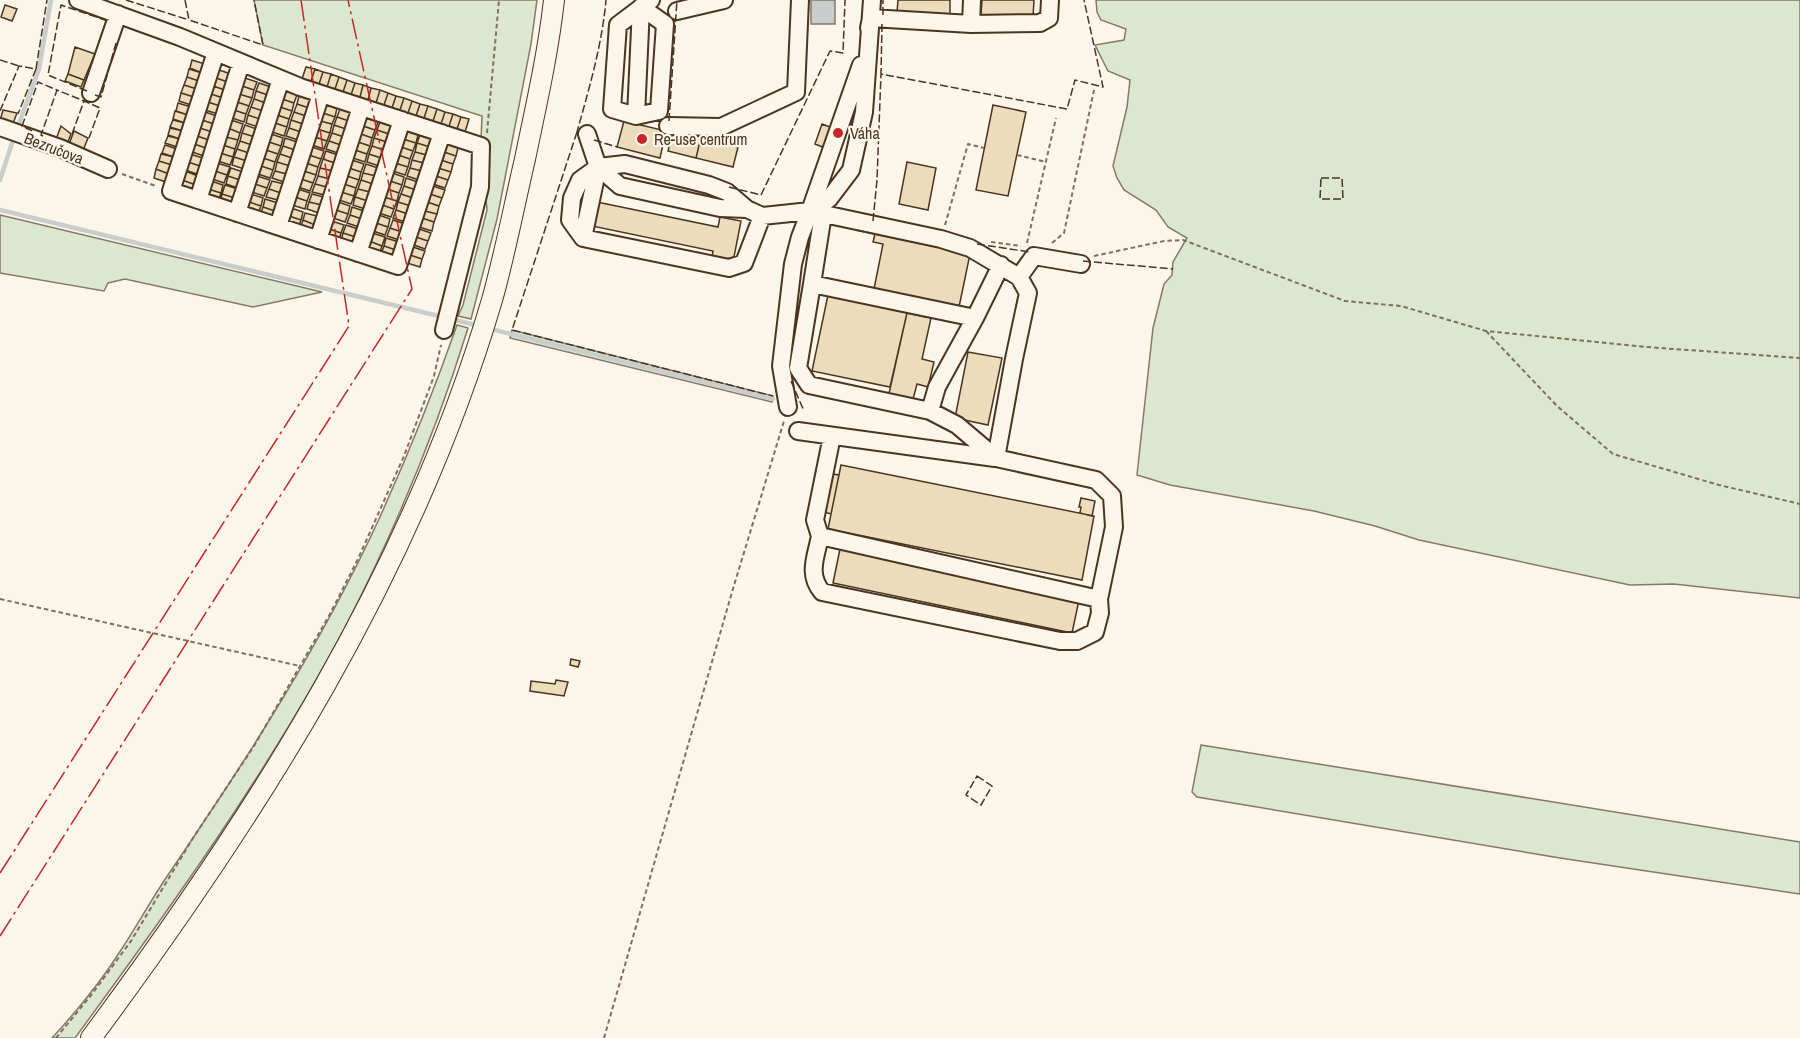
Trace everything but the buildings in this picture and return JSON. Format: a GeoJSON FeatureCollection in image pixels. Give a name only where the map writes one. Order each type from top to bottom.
{"type":"FeatureCollection","features":[{"type":"Feature","properties":{"kind":"main road"},"geometry":{"type":"LineString","coordinates":[[91,1038],[199,887],[276,770],[330,678],[396,550],[451,421],[492,300],[543,75],[554,0]]}},
{"type":"Feature","properties":{"kind":"street"},"geometry":{"type":"LineString","coordinates":[[78,0],[321,94],[481,146],[480,187],[444,330]]}},
{"type":"Feature","properties":{"kind":"street"},"geometry":{"type":"LineString","coordinates":[[677,11],[724,0]]}},
{"type":"Feature","properties":{"kind":"street"},"geometry":{"type":"LineString","coordinates":[[668,126],[721,127],[796,92],[800,0]]}},
{"type":"Feature","properties":{"kind":"street"},"geometry":{"type":"LineString","coordinates":[[788,407],[781,366],[793,264],[800,237],[851,170],[864,112],[872,0]]}},
{"type":"Feature","properties":{"kind":"street"},"geometry":{"type":"LineString","coordinates":[[971,24],[972,0]]}},
{"type":"Feature","properties":{"kind":"street"},"geometry":{"type":"LineString","coordinates":[[872,18],[971,24],[1040,23],[1049,18],[1050,0]]}},
{"type":"Feature","properties":{"kind":"street"},"geometry":{"type":"LineString","coordinates":[[645,2],[665,24],[659,111],[636,116],[612,109],[618,25],[645,2]]}},
{"type":"Feature","properties":{"kind":"street"},"geometry":{"type":"LineString","coordinates":[[636,116],[645,2]]}},
{"type":"Feature","properties":{"kind":"street"},"geometry":{"type":"LineString","coordinates":[[91,93],[118,14]]}},
{"type":"Feature","properties":{"kind":"street"},"geometry":{"type":"LineString","coordinates":[[872,18],[859,74],[817,213],[812,284],[798,368],[809,385],[930,411],[957,425],[996,458]]}},
{"type":"Feature","properties":{"kind":"street"},"geometry":{"type":"LineString","coordinates":[[216,52],[171,191],[398,266],[442,133]]}},
{"type":"Feature","properties":{"kind":"street"},"geometry":{"type":"LineString","coordinates":[[198,200],[241,63]]}},
{"type":"Feature","properties":{"kind":"street"},"geometry":{"type":"LineString","coordinates":[[237,213],[281,79]]}},
{"type":"Feature","properties":{"kind":"street"},"geometry":{"type":"LineString","coordinates":[[278,226],[321,94]]}},
{"type":"Feature","properties":{"kind":"street"},"geometry":{"type":"LineString","coordinates":[[318,240],[361,107]]}},
{"type":"Feature","properties":{"kind":"street"},"geometry":{"type":"LineString","coordinates":[[358,253],[402,120]]}},
{"type":"Feature","properties":{"kind":"street","name":"Bezručova"},"geometry":{"type":"LineString","coordinates":[[0,127],[60,148],[108,169]]}},
{"type":"Feature","properties":{"kind":"street"},"geometry":{"type":"LineString","coordinates":[[587,134],[598,167],[583,238],[729,268],[744,263],[755,212]]}},
{"type":"Feature","properties":{"kind":"street"},"geometry":{"type":"LineString","coordinates":[[598,167],[625,164],[709,185],[727,192],[755,212],[817,213],[941,239],[970,248],[1019,278],[1028,293],[996,458]]}},
{"type":"Feature","properties":{"kind":"street"},"geometry":{"type":"LineString","coordinates":[[1019,278],[1034,256],[1084,261]]}},
{"type":"Feature","properties":{"kind":"street"},"geometry":{"type":"LineString","coordinates":[[930,411],[937,387],[1001,265]]}},
{"type":"Feature","properties":{"kind":"street"},"geometry":{"type":"LineString","coordinates":[[812,284],[975,318]]}},
{"type":"Feature","properties":{"kind":"street"},"geometry":{"type":"LineString","coordinates":[[798,431],[996,458],[1096,480],[1112,496],[1114,527],[1095,632],[1077,641],[1060,640],[822,592],[814,582],[813,572],[820,536],[816,520],[832,436]]}},
{"type":"Feature","properties":{"kind":"street"},"geometry":{"type":"LineString","coordinates":[[820,536],[1099,600]]}},
{"type":"Feature","properties":{"kind":"path"},"geometry":{"type":"LineString","coordinates":[[481,146],[487,135],[499,0]]}},
{"type":"Feature","properties":{"kind":"path"},"geometry":{"type":"LineString","coordinates":[[1051,244],[1064,233],[1094,90]]}},
{"type":"Feature","properties":{"kind":"path"},"geometry":{"type":"LineString","coordinates":[[983,240],[1026,246],[1056,118]]}},
{"type":"Feature","properties":{"kind":"path"},"geometry":{"type":"LineString","coordinates":[[941,239],[968,144],[984,148]]}},
{"type":"Feature","properties":{"kind":"path"},"geometry":{"type":"LineString","coordinates":[[1017,155],[1046,162]]}},
{"type":"Feature","properties":{"kind":"path"},"geometry":{"type":"LineString","coordinates":[[108,169],[171,191]]}},
{"type":"Feature","properties":{"kind":"path"},"geometry":{"type":"LineString","coordinates":[[1084,261],[1164,241],[1183,240],[1345,301],[1401,306],[1486,331],[1646,347],[1800,358]]}},
{"type":"Feature","properties":{"kind":"path"},"geometry":{"type":"LineString","coordinates":[[56,1038],[131,941],[193,838],[254,746],[300,666],[358,559],[405,456],[434,376],[444,330]]}},
{"type":"Feature","properties":{"kind":"path"},"geometry":{"type":"LineString","coordinates":[[1486,331],[1557,406],[1613,454],[1800,504]]}},
{"type":"Feature","properties":{"kind":"path"},"geometry":{"type":"LineString","coordinates":[[604,1038],[732,592],[788,407]]}},
{"type":"Feature","properties":{"kind":"path"},"geometry":{"type":"LineString","coordinates":[[0,599],[300,666]]}},
{"type":"Feature","properties":{"kind":"green space"},"geometry":{"type":"Polygon","coordinates":[[[254,0],[537,0],[531,44],[497,219],[471,319],[458,316],[463,305],[487,210],[481,140],[482,116],[263,45],[254,0]]]}},
{"type":"Feature","properties":{"kind":"green space"},"geometry":{"type":"Polygon","coordinates":[[[1096,0],[1800,0],[1800,598],[1674,584],[1630,585],[1419,540],[1314,511],[1170,485],[1137,475],[1153,328],[1164,284],[1172,275],[1173,262],[1187,238],[1168,227],[1156,210],[1124,190],[1117,178],[1113,166],[1127,107],[1130,80],[1108,71],[1095,45],[1124,40],[1126,29],[1101,20],[1097,12],[1096,0]]]}},
{"type":"Feature","properties":{"kind":"green space"},"geometry":{"type":"Polygon","coordinates":[[[0,215],[322,292],[253,307],[125,279],[108,283],[104,291],[0,273],[0,215]]]}},
{"type":"Feature","properties":{"kind":"green space"},"geometry":{"type":"Polygon","coordinates":[[[457,325],[468,328],[456,367],[413,482],[380,556],[314,683],[217,839],[75,1038],[52,1038],[87,997],[126,943],[163,882],[282,700],[333,611],[400,471],[457,325]]]}},
{"type":"Feature","properties":{"kind":"green space"},"geometry":{"type":"Polygon","coordinates":[[[512,330],[773,396],[772,402],[510,338],[512,330]]]}},
{"type":"Feature","properties":{"kind":"green space"},"geometry":{"type":"Polygon","coordinates":[[[1201,745],[1800,842],[1800,894],[1560,858],[1197,797],[1192,792],[1201,745]]]}},
{"type":"Feature","properties":{"kind":"shaded area"},"geometry":{"type":"Polygon","coordinates":[[[811,0],[835,0],[835,24],[811,24],[811,0]]]}},
{"type":"Feature","properties":{"kind":"waterway"},"geometry":{"type":"LineString","coordinates":[[17,129],[39,69],[51,0]]}},
{"type":"Feature","properties":{"kind":"waterway"},"geometry":{"type":"LineString","coordinates":[[0,180],[14,137]]}},
{"type":"Feature","properties":{"kind":"waterway"},"geometry":{"type":"LineString","coordinates":[[0,210],[443,317]]}},
{"type":"Feature","properties":{"kind":"waterway"},"geometry":{"type":"LineString","coordinates":[[451,319],[479,326]]}},
{"type":"Feature","properties":{"kind":"waterway"},"geometry":{"type":"LineString","coordinates":[[487,328],[773,399]]}},
{"type":"Feature","properties":{"kind":"fence"},"geometry":{"type":"LineString","coordinates":[[36,69],[47,0]]}},
{"type":"Feature","properties":{"kind":"fence"},"geometry":{"type":"LineString","coordinates":[[126,0],[189,20]]}},
{"type":"Feature","properties":{"kind":"fence"},"geometry":{"type":"LineString","coordinates":[[185,0],[189,20],[263,45],[254,0]]}},
{"type":"Feature","properties":{"kind":"fence"},"geometry":{"type":"LineString","coordinates":[[579,132],[577,132],[598,50],[606,0]]}},
{"type":"Feature","properties":{"kind":"fence"},"geometry":{"type":"LineString","coordinates":[[669,121],[677,0]]}},
{"type":"Feature","properties":{"kind":"fence"},"geometry":{"type":"LineString","coordinates":[[729,187],[761,195],[830,51],[843,53],[845,0]]}},
{"type":"Feature","properties":{"kind":"fence"},"geometry":{"type":"LineString","coordinates":[[883,0],[883,15]]}},
{"type":"Feature","properties":{"kind":"fence"},"geometry":{"type":"LineString","coordinates":[[882,24],[881,74],[1067,109],[1075,80],[1103,87],[1084,0]]}},
{"type":"Feature","properties":{"kind":"fence"},"geometry":{"type":"LineString","coordinates":[[87,91],[48,75],[61,5],[108,21],[107,23]]}},
{"type":"Feature","properties":{"kind":"fence"},"geometry":{"type":"LineString","coordinates":[[95,95],[101,97],[116,43]]}},
{"type":"Feature","properties":{"kind":"fence"},"geometry":{"type":"LineString","coordinates":[[0,60],[19,66]]}},
{"type":"Feature","properties":{"kind":"fence"},"geometry":{"type":"LineString","coordinates":[[0,111],[19,66],[36,69],[18,114]]}},
{"type":"Feature","properties":{"kind":"fence"},"geometry":{"type":"LineString","coordinates":[[873,221],[881,74]]}},
{"type":"Feature","properties":{"kind":"fence"},"geometry":{"type":"LineString","coordinates":[[32,131],[22,126],[38,82],[57,90]]}},
{"type":"Feature","properties":{"kind":"fence"},"geometry":{"type":"LineString","coordinates":[[43,136],[41,135],[57,90],[84,101]]}},
{"type":"Feature","properties":{"kind":"fence"},"geometry":{"type":"LineString","coordinates":[[72,134],[84,101],[100,108],[89,138]]}},
{"type":"Feature","properties":{"kind":"fence"},"geometry":{"type":"LineString","coordinates":[[577,132],[512,330],[773,396]]}},
{"type":"Feature","properties":{"kind":"fence"},"geometry":{"type":"LineString","coordinates":[[594,140],[617,147]]}},
{"type":"Feature","properties":{"kind":"fence"},"geometry":{"type":"LineString","coordinates":[[1321,178],[1342,178],[1343,199],[1320,199],[1321,178]]}},
{"type":"Feature","properties":{"kind":"fence"},"geometry":{"type":"LineString","coordinates":[[856,230],[875,234]]}},
{"type":"Feature","properties":{"kind":"fence"},"geometry":{"type":"LineString","coordinates":[[977,244],[1030,252]]}},
{"type":"Feature","properties":{"kind":"fence"},"geometry":{"type":"LineString","coordinates":[[1083,261],[1173,269]]}},
{"type":"Feature","properties":{"kind":"fence"},"geometry":{"type":"LineString","coordinates":[[791,381],[804,411]]}},
{"type":"Feature","properties":{"kind":"fence"},"geometry":{"type":"LineString","coordinates":[[977,776],[992,786],[981,805],[966,795],[977,776]]}},
{"type":"Feature","properties":{"kind":"power"},"geometry":{"type":"LineString","coordinates":[[0,873],[349,326],[301,0]]}},
{"type":"Feature","properties":{"kind":"power"},"geometry":{"type":"LineString","coordinates":[[0,936],[412,289],[348,0]]}},
{"type":"Feature","properties":{"kind":"place","name":"Váha"},"geometry":{"type":"Point","coordinates":[838,133]}},
{"type":"Feature","properties":{"kind":"place","name":"Re-use centrum"},"geometry":{"type":"Point","coordinates":[642,139]}}]}
